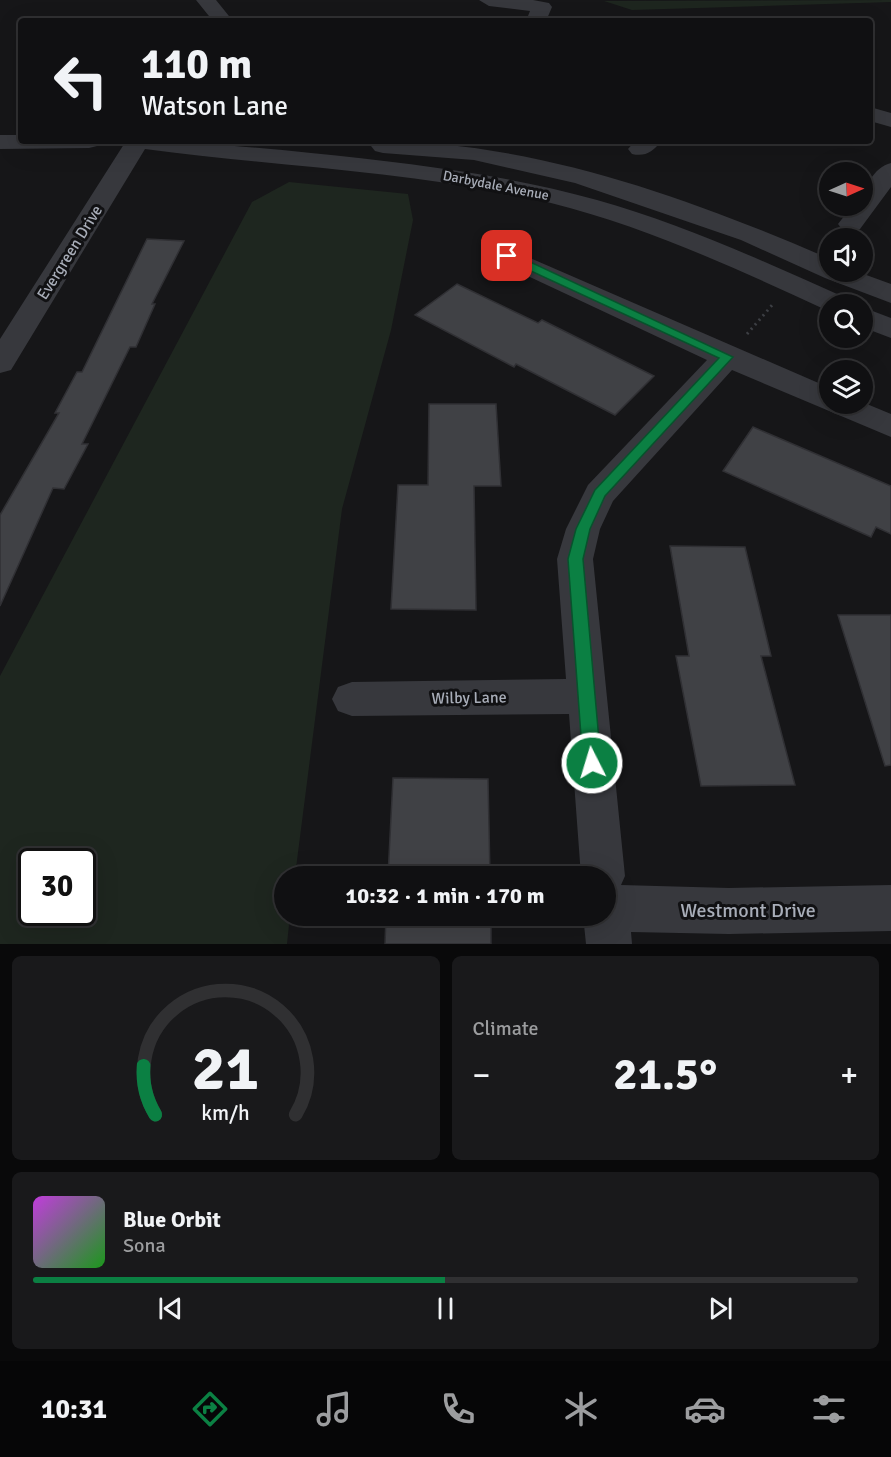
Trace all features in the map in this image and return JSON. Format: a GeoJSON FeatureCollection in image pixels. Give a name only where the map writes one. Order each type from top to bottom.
{"type":"FeatureCollection","features":[{"type":"Feature","properties":{"kind":"street"},"geometry":{"type":"LineString","coordinates":[[206,0],[221,18]]}},
{"type":"Feature","properties":{"kind":"street"},"geometry":{"type":"LineString","coordinates":[[489,0],[542,7],[537,18]]}},
{"type":"Feature","properties":{"kind":"street"},"geometry":{"type":"LineString","coordinates":[[873,115],[891,120]]}},
{"type":"Feature","properties":{"kind":"street"},"geometry":{"type":"LineString","coordinates":[[0,142],[18,142]]}},
{"type":"Feature","properties":{"kind":"street","name":"Evergreen Drive"},"geometry":{"type":"LineString","coordinates":[[0,363],[137,144]]}},
{"type":"Feature","properties":{"kind":"street","name":"Darbydale Avenue"},"geometry":{"type":"LineString","coordinates":[[158,144],[210,152],[381,167],[463,178],[553,196],[611,212],[669,233],[819,297]]}},
{"type":"Feature","properties":{"kind":"street","name":"Darbydale Avenue"},"geometry":{"type":"LineString","coordinates":[[385,144],[477,147],[650,198],[750,234],[819,264]]}},
{"type":"Feature","properties":{"kind":"street"},"geometry":{"type":"LineString","coordinates":[[463,178],[477,147]]}},
{"type":"Feature","properties":{"kind":"street"},"geometry":{"type":"LineString","coordinates":[[851,224],[891,170]]}},
{"type":"Feature","properties":{"kind":"street"},"geometry":{"type":"LineString","coordinates":[[507,256],[738,345],[819,393]]}},
{"type":"Feature","properties":{"kind":"street"},"geometry":{"type":"LineString","coordinates":[[860,282],[891,294]]}},
{"type":"Feature","properties":{"kind":"street"},"geometry":{"type":"LineString","coordinates":[[873,321],[891,329]]}},
{"type":"Feature","properties":{"kind":"street"},"geometry":{"type":"LineString","coordinates":[[602,866],[575,559],[583,529],[600,494],[738,345]]}},
{"type":"Feature","properties":{"kind":"street"},"geometry":{"type":"LineString","coordinates":[[862,414],[891,426]]}},
{"type":"Feature","properties":{"kind":"street","name":"Wilby Lane"},"geometry":{"type":"LineString","coordinates":[[352,699],[586,696]]}},
{"type":"Feature","properties":{"kind":"street","name":"Westmont Drive"},"geometry":{"type":"LineString","coordinates":[[616,910],[891,908]]}},
{"type":"Feature","properties":{"kind":"street"},"geometry":{"type":"LineString","coordinates":[[607,926],[609,944]]}},
{"type":"Feature","properties":{"kind":"path"},"geometry":{"type":"LineString","coordinates":[[738,345],[776,300]]}},
{"type":"Feature","properties":{"kind":"shaded area"},"geometry":{"type":"Polygon","coordinates":[[[891,0],[891,2],[632,10],[604,1],[891,0]]]}},
{"type":"Feature","properties":{"kind":"shaded area"},"geometry":{"type":"Polygon","coordinates":[[[289,182],[408,194],[413,220],[391,330],[342,509],[296,866],[274,866],[274,926],[289,926],[287,944],[0,944],[0,676],[252,202],[289,182]]]}},
{"type":"Feature","properties":{"kind":"building"},"geometry":{"type":"Polygon","coordinates":[[[147,239],[184,241],[152,304],[155,304],[136,347],[130,347],[82,444],[88,444],[64,489],[53,488],[0,606],[0,515],[59,413],[55,413],[77,372],[82,372],[147,239]]]}},
{"type":"Feature","properties":{"kind":"building"},"geometry":{"type":"Polygon","coordinates":[[[457,284],[538,323],[542,320],[654,376],[615,415],[516,364],[514,367],[415,315],[457,284]]]}},
{"type":"Feature","properties":{"kind":"building"},"geometry":{"type":"Polygon","coordinates":[[[429,404],[496,404],[501,486],[474,486],[476,610],[391,609],[398,485],[428,485],[429,404]]]}},
{"type":"Feature","properties":{"kind":"building"},"geometry":{"type":"Polygon","coordinates":[[[753,427],[891,486],[891,534],[876,527],[871,537],[723,471],[753,427]]]}},
{"type":"Feature","properties":{"kind":"building"},"geometry":{"type":"Polygon","coordinates":[[[670,546],[745,547],[771,656],[761,656],[795,785],[701,786],[676,656],[689,656],[670,546]]]}},
{"type":"Feature","properties":{"kind":"building"},"geometry":{"type":"Polygon","coordinates":[[[838,615],[891,615],[891,765],[885,766],[838,615]]]}},
{"type":"Feature","properties":{"kind":"building"},"geometry":{"type":"Polygon","coordinates":[[[393,778],[488,779],[490,866],[389,866],[393,778]]]}},
{"type":"Feature","properties":{"kind":"building"},"geometry":{"type":"Polygon","coordinates":[[[386,926],[491,926],[491,944],[385,944],[386,926]]]}},
{"type":"Feature","properties":{"kind":"route"},"geometry":{"type":"LineString","coordinates":[[507,256],[727,357],[600,494],[583,529],[575,559],[592,763]]}}]}
